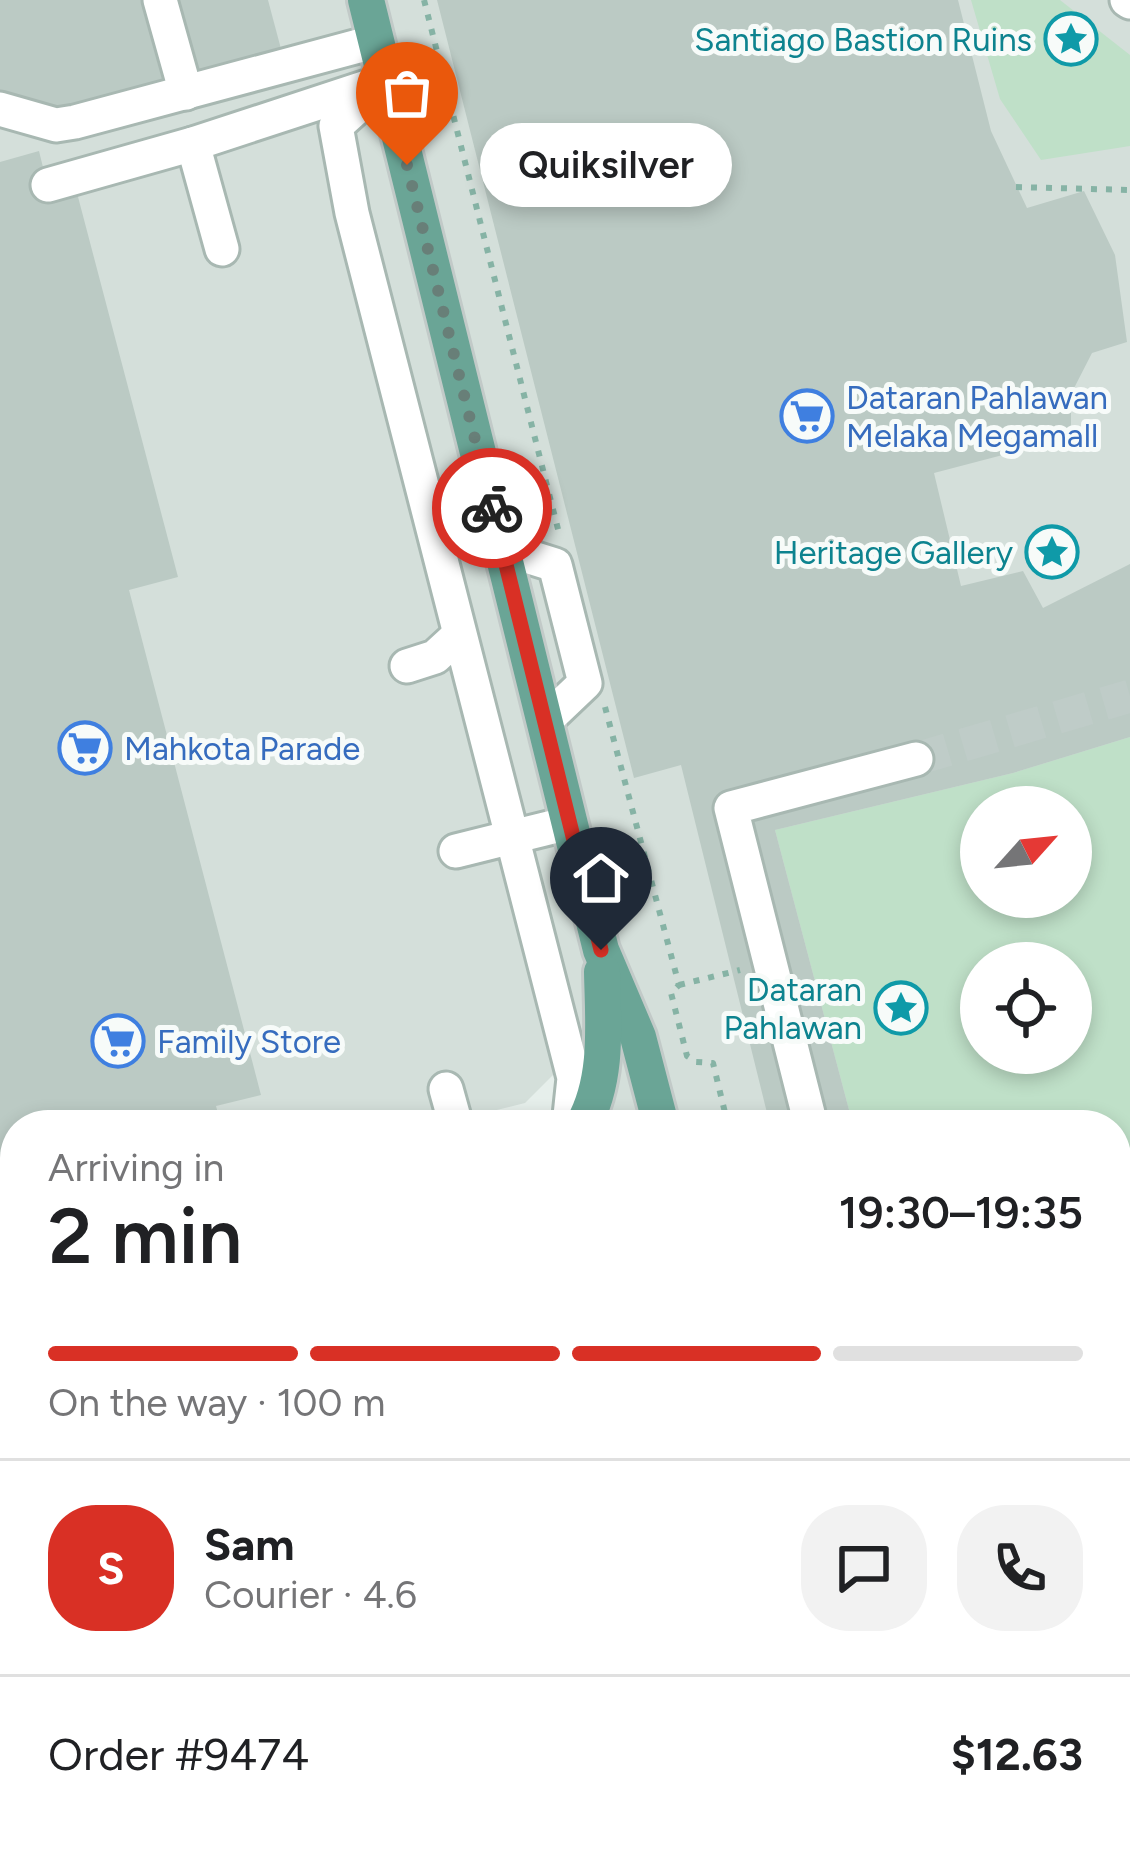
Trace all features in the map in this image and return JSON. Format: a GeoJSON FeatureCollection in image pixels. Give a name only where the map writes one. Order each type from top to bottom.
{"type":"FeatureCollection","features":[{"type":"Feature","properties":{"kind":"main road"},"geometry":{"type":"LineString","coordinates":[[366,0],[601,950],[638,1037],[657,1110]]}},
{"type":"Feature","properties":{"kind":"main road"},"geometry":{"type":"LineString","coordinates":[[589,1110],[603,1052],[601,950]]}},
{"type":"Feature","properties":{"kind":"street"},"geometry":{"type":"LineString","coordinates":[[160,0],[186,93]]}},
{"type":"Feature","properties":{"kind":"street"},"geometry":{"type":"LineString","coordinates":[[0,109],[56,125],[377,40]]}},
{"type":"Feature","properties":{"kind":"street"},"geometry":{"type":"LineString","coordinates":[[47,185],[194,144],[386,81]]}},
{"type":"Feature","properties":{"kind":"street"},"geometry":{"type":"LineString","coordinates":[[386,81],[336,126],[352,213],[574,1078],[570,1110]]}},
{"type":"Feature","properties":{"kind":"street"},"geometry":{"type":"LineString","coordinates":[[194,144],[222,249]]}},
{"type":"Feature","properties":{"kind":"street"},"geometry":{"type":"LineString","coordinates":[[407,666],[435,657],[459,635]]}},
{"type":"Feature","properties":{"kind":"street"},"geometry":{"type":"LineString","coordinates":[[807,1110],[731,808],[916,759]]}},
{"type":"Feature","properties":{"kind":"street"},"geometry":{"type":"LineString","coordinates":[[456,851],[569,823]]}},
{"type":"Feature","properties":{"kind":"street"},"geometry":{"type":"LineString","coordinates":[[446,1089],[452,1110]]}},
{"type":"Feature","properties":{"kind":"path"},"geometry":{"type":"LineString","coordinates":[[1016,187],[1130,190]]}},
{"type":"Feature","properties":{"kind":"path"},"geometry":{"type":"LineString","coordinates":[[679,985],[756,966]]}},
{"type":"Feature","properties":{"kind":"shaded area"},"geometry":{"type":"Polygon","coordinates":[[[0,0],[1130,0],[1130,1110],[566,1110],[555,1073],[525,1103],[497,1110],[0,1110],[0,0]]]}},
{"type":"Feature","properties":{"kind":"green space"},"geometry":{"type":"Polygon","coordinates":[[[971,0],[1060,0],[1130,55],[1130,146],[1041,160],[1000,99],[971,0]]]}},
{"type":"Feature","properties":{"kind":"green space","name":"Dataran Pahlawan"},"geometry":{"type":"Polygon","coordinates":[[[1130,737],[1130,1110],[849,1110],[775,830],[1013,773],[1130,737]]]}},
{"type":"Feature","properties":{"kind":"building"},"geometry":{"type":"Polygon","coordinates":[[[0,0],[146,0],[167,80],[51,110],[0,93],[0,0]]]}},
{"type":"Feature","properties":{"kind":"building"},"geometry":{"type":"Polygon","coordinates":[[[174,0],[268,0],[281,49],[192,72],[174,0]]]}},
{"type":"Feature","properties":{"kind":"building","name":"Dataran Pahlawan Melaka Megamall"},"geometry":{"type":"Polygon","coordinates":[[[437,0],[958,0],[991,131],[1027,208],[1084,191],[1115,255],[1127,342],[1092,353],[1071,394],[1071,437],[934,473],[961,586],[1023,571],[1043,608],[1130,564],[1130,737],[1013,773],[775,830],[849,1110],[766,1110],[681,765],[634,778],[437,0]]]}},
{"type":"Feature","properties":{"kind":"building","name":"Mahkota Parade"},"geometry":{"type":"Polygon","coordinates":[[[39,151],[51,200],[77,193],[178,577],[129,590],[261,1095],[216,1106],[217,1110],[0,1110],[0,162],[39,151]]]}},
{"type":"Feature","properties":{"kind":"tunnel"},"geometry":{"type":"LineString","coordinates":[[916,759],[1130,696]]}},
{"type":"Feature","properties":{"kind":"way so far"},"geometry":{"type":"LineString","coordinates":[[407,165],[492,508]]}},
{"type":"Feature","properties":{"kind":"place","name":"Santiago Bastion Ruins"},"geometry":{"type":"Point","coordinates":[1071,39]}},
{"type":"Feature","properties":{"kind":"place","name":"Quiksilver"},"geometry":{"type":"Point","coordinates":[407,165]}},
{"type":"Feature","properties":{"kind":"place","name":"Dataran Pahlawan Melaka Megamall"},"geometry":{"type":"Point","coordinates":[807,416]}},
{"type":"Feature","properties":{"kind":"place","name":"Heritage Gallery"},"geometry":{"type":"Point","coordinates":[1052,552]}},
{"type":"Feature","properties":{"kind":"place","name":"Mahkota Parade"},"geometry":{"type":"Point","coordinates":[85,748]}},
{"type":"Feature","properties":{"kind":"place","name":"Dataran Pahlawan"},"geometry":{"type":"Point","coordinates":[901,1008]}},
{"type":"Feature","properties":{"kind":"place","name":"Family Store"},"geometry":{"type":"Point","coordinates":[118,1041]}},
{"type":"Feature","properties":{"kind":"route"},"geometry":{"type":"LineString","coordinates":[[492,508],[601,950]]}}]}
